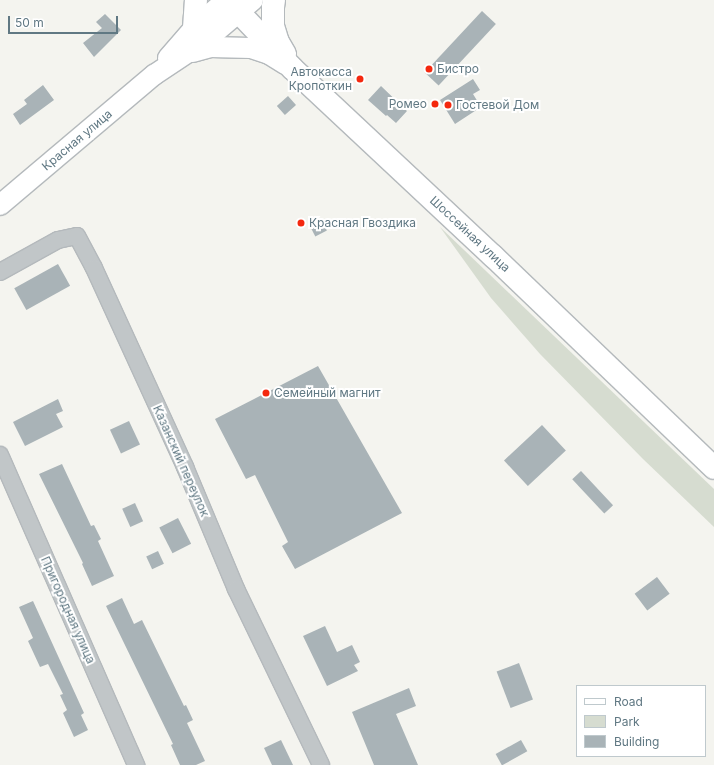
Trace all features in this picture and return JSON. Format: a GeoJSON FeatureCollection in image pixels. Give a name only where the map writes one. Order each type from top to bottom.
{"type":"FeatureCollection","features":[{"type":"Feature","properties":{"kind":"highway"},"geometry":{"type":"LineString","coordinates":[[194,28],[196,0]]}},
{"type":"Feature","properties":{"kind":"highway"},"geometry":{"type":"LineString","coordinates":[[274,0],[273,26],[278,42],[293,69]]}},
{"type":"Feature","properties":{"kind":"highway","name":"Шоссейная улица"},"geometry":{"type":"LineString","coordinates":[[236,3],[293,69],[487,250],[714,468]]}},
{"type":"Feature","properties":{"kind":"main road","name":"Красная улица"},"geometry":{"type":"LineString","coordinates":[[154,75],[194,28],[236,3]]}},
{"type":"Feature","properties":{"kind":"main road","name":"Красная улица"},"geometry":{"type":"LineString","coordinates":[[0,205],[154,75],[205,41],[236,3]]}},
{"type":"Feature","properties":{"kind":"main road"},"geometry":{"type":"LineString","coordinates":[[187,53],[210,47],[251,48],[269,54],[293,69]]}},
{"type":"Feature","properties":{"kind":"street","name":"Казанский переулок"},"geometry":{"type":"LineString","coordinates":[[0,272],[58,240],[77,236],[94,268],[182,460],[236,589],[321,765]]}},
{"type":"Feature","properties":{"kind":"street","name":"Пригородная улица"},"geometry":{"type":"LineString","coordinates":[[0,455],[136,765]]}},
{"type":"Feature","properties":{"kind":"green space"},"geometry":{"type":"Polygon","coordinates":[[[440,227],[714,489],[714,527],[643,459],[540,354],[491,298],[440,227]]]}},
{"type":"Feature","properties":{"kind":"building"},"geometry":{"type":"Polygon","coordinates":[[[482,11],[496,24],[439,85],[425,72],[482,11]]]}},
{"type":"Feature","properties":{"kind":"building"},"geometry":{"type":"Polygon","coordinates":[[[105,14],[121,30],[94,57],[83,43],[102,28],[96,22],[105,14]]]}},
{"type":"Feature","properties":{"kind":"building"},"geometry":{"type":"Polygon","coordinates":[[[473,79],[480,90],[473,94],[481,107],[455,124],[440,100],[473,79]]]}},
{"type":"Feature","properties":{"kind":"building"},"geometry":{"type":"Polygon","coordinates":[[[43,85],[54,100],[20,125],[13,114],[27,104],[24,100],[43,85]]]}},
{"type":"Feature","properties":{"kind":"building"},"geometry":{"type":"Polygon","coordinates":[[[381,86],[407,111],[396,123],[368,100],[381,86]]]}},
{"type":"Feature","properties":{"kind":"building"},"geometry":{"type":"Polygon","coordinates":[[[288,96],[296,105],[285,115],[277,106],[288,96]]]}},
{"type":"Feature","properties":{"kind":"building"},"geometry":{"type":"Polygon","coordinates":[[[321,219],[327,231],[315,236],[309,225],[321,219]]]}},
{"type":"Feature","properties":{"kind":"building"},"geometry":{"type":"Polygon","coordinates":[[[58,264],[70,286],[26,310],[14,288],[58,264]]]}},
{"type":"Feature","properties":{"kind":"building"},"geometry":{"type":"Polygon","coordinates":[[[318,366],[402,513],[295,569],[282,546],[288,542],[255,475],[246,479],[215,419],[318,366]]]}},
{"type":"Feature","properties":{"kind":"building"},"geometry":{"type":"Polygon","coordinates":[[[58,399],[63,411],[56,414],[63,427],[25,446],[13,422],[58,399]]]}},
{"type":"Feature","properties":{"kind":"building"},"geometry":{"type":"Polygon","coordinates":[[[129,421],[140,445],[121,453],[110,430],[129,421]]]}},
{"type":"Feature","properties":{"kind":"building"},"geometry":{"type":"Polygon","coordinates":[[[542,425],[566,451],[528,486],[504,460],[542,425]]]}},
{"type":"Feature","properties":{"kind":"building"},"geometry":{"type":"Polygon","coordinates":[[[62,464],[91,526],[94,525],[101,539],[98,541],[114,576],[92,586],[82,564],[83,563],[39,474],[62,464]]]}},
{"type":"Feature","properties":{"kind":"building"},"geometry":{"type":"Polygon","coordinates":[[[581,471],[613,505],[604,514],[572,479],[581,471]]]}},
{"type":"Feature","properties":{"kind":"building"},"geometry":{"type":"Polygon","coordinates":[[[135,503],[143,521],[130,527],[122,509],[135,503]]]}},
{"type":"Feature","properties":{"kind":"building"},"geometry":{"type":"Polygon","coordinates":[[[178,518],[191,544],[172,553],[159,528],[178,518]]]}},
{"type":"Feature","properties":{"kind":"building"},"geometry":{"type":"Polygon","coordinates":[[[158,551],[164,564],[152,569],[146,556],[158,551]]]}},
{"type":"Feature","properties":{"kind":"building"},"geometry":{"type":"Polygon","coordinates":[[[657,577],[670,594],[647,611],[635,594],[657,577]]]}},
{"type":"Feature","properties":{"kind":"building"},"geometry":{"type":"Polygon","coordinates":[[[122,598],[134,624],[142,620],[184,706],[186,705],[193,720],[187,723],[205,761],[196,765],[180,765],[171,745],[173,744],[106,606],[122,598]]]}},
{"type":"Feature","properties":{"kind":"building"},"geometry":{"type":"Polygon","coordinates":[[[33,601],[84,713],[81,715],[88,730],[74,737],[63,713],[67,710],[60,695],[63,694],[48,664],[40,667],[28,641],[33,638],[19,607],[33,601]]]}},
{"type":"Feature","properties":{"kind":"building"},"geometry":{"type":"Polygon","coordinates":[[[325,626],[337,652],[352,645],[360,662],[354,665],[358,671],[327,686],[303,636],[325,626]]]}},
{"type":"Feature","properties":{"kind":"building"},"geometry":{"type":"Polygon","coordinates":[[[519,663],[533,699],[511,708],[497,672],[519,663]]]}},
{"type":"Feature","properties":{"kind":"building"},"geometry":{"type":"Polygon","coordinates":[[[409,688],[416,706],[396,714],[418,765],[374,765],[352,712],[409,688]]]}},
{"type":"Feature","properties":{"kind":"building"},"geometry":{"type":"Polygon","coordinates":[[[281,740],[293,765],[272,765],[264,748],[281,740]]]}},
{"type":"Feature","properties":{"kind":"building"},"geometry":{"type":"Polygon","coordinates":[[[521,740],[527,751],[503,765],[496,754],[521,740]]]}},
{"type":"Feature","properties":{"kind":"place","name":"Бистро"},"geometry":{"type":"Point","coordinates":[429,69]}},
{"type":"Feature","properties":{"kind":"place","name":"Автокасса Кропоткин"},"geometry":{"type":"Point","coordinates":[360,79]}},
{"type":"Feature","properties":{"kind":"place","name":"Ромео"},"geometry":{"type":"Point","coordinates":[435,104]}},
{"type":"Feature","properties":{"kind":"place","name":"Гостевой Дом"},"geometry":{"type":"Point","coordinates":[448,105]}},
{"type":"Feature","properties":{"kind":"place","name":"Красная Гвоздика"},"geometry":{"type":"Point","coordinates":[301,223]}},
{"type":"Feature","properties":{"kind":"place","name":"Семейный магнит"},"geometry":{"type":"Point","coordinates":[266,393]}}]}
